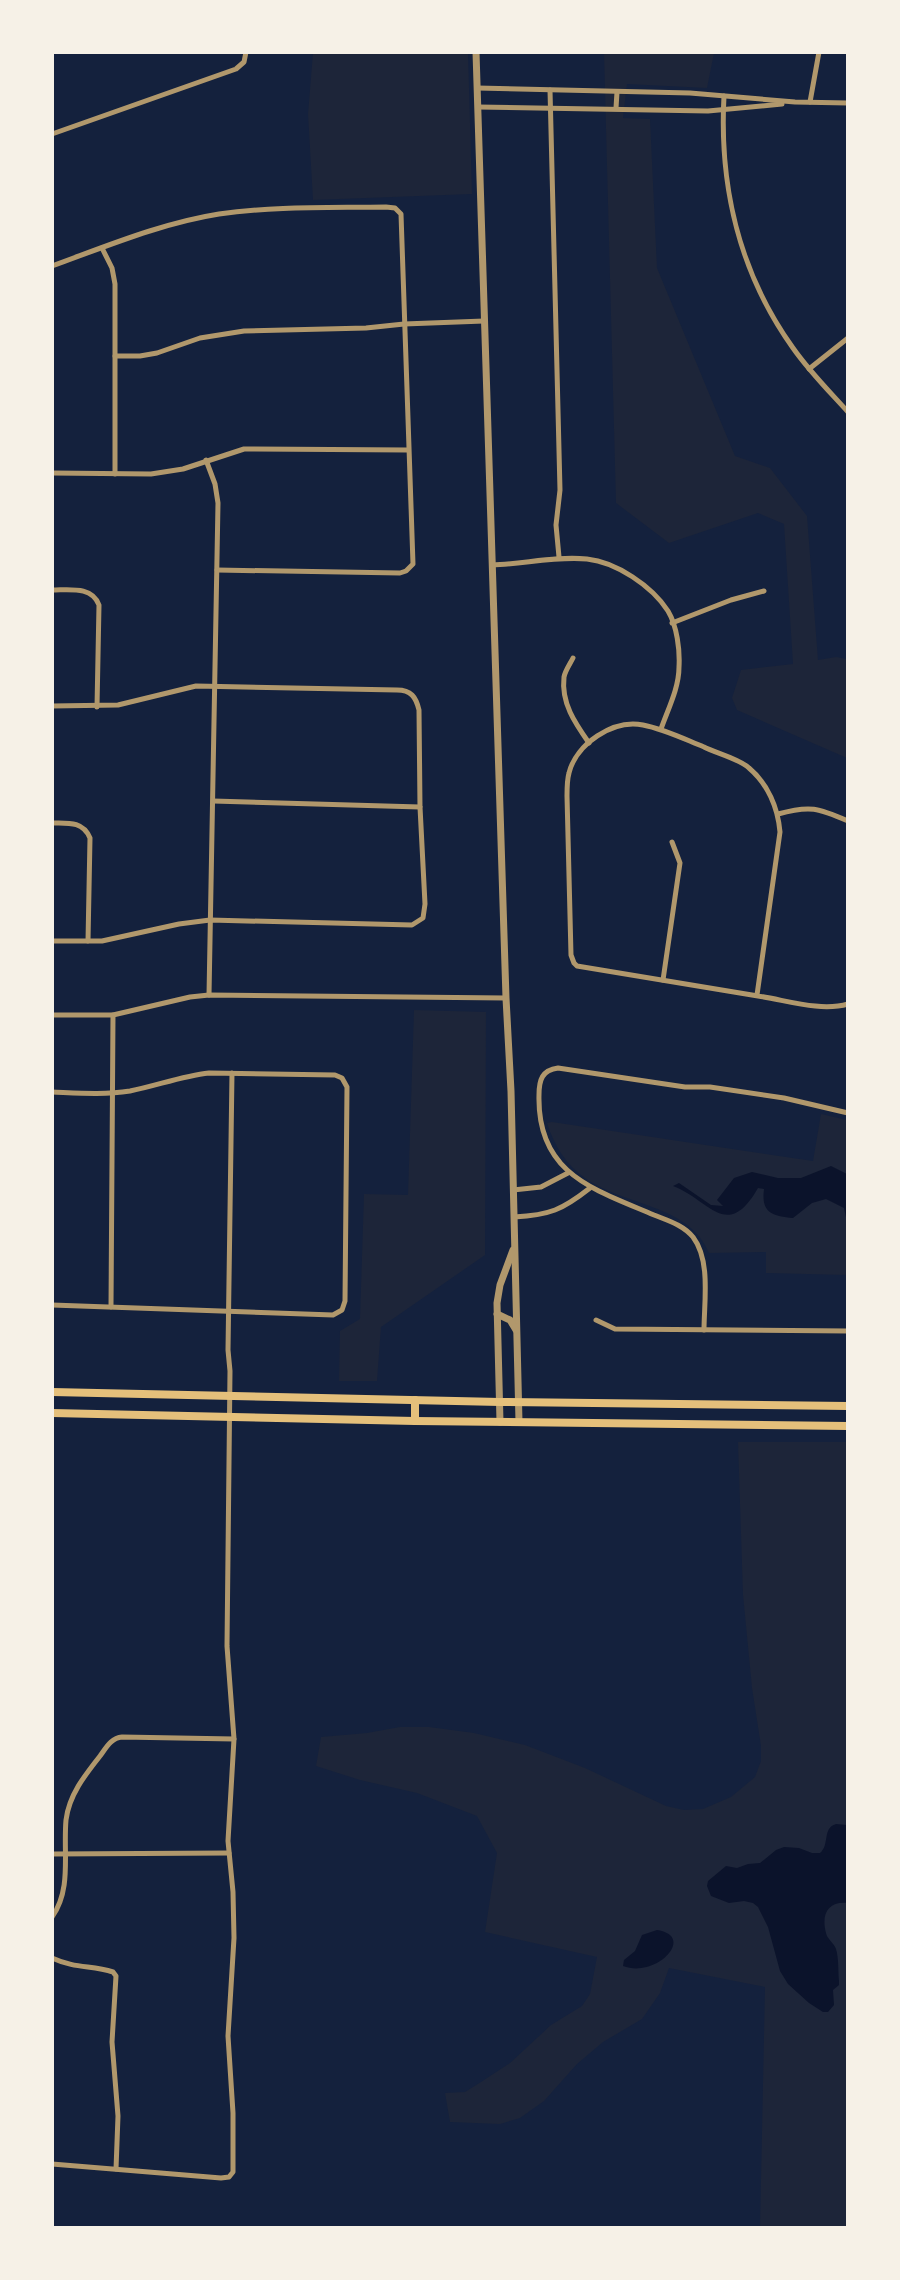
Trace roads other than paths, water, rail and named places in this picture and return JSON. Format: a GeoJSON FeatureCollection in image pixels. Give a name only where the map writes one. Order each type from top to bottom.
{"type":"FeatureCollection","features":[{"type":"Feature","properties":{"kind":"main road"},"geometry":{"type":"LineString","coordinates":[[52,1392],[500,1402],[848,1406]]}},
{"type":"Feature","properties":{"kind":"main road"},"geometry":{"type":"LineString","coordinates":[[415,1400],[415,1421]]}},
{"type":"Feature","properties":{"kind":"main road"},"geometry":{"type":"LineString","coordinates":[[52,1413],[415,1421],[848,1426]]}},
{"type":"Feature","properties":{"kind":"street"},"geometry":{"type":"LineString","coordinates":[[52,134],[236,68],[244,62],[246,52]]}},
{"type":"Feature","properties":{"kind":"street"},"geometry":{"type":"LineString","coordinates":[[476,52],[506,998],[514,1190],[519,1422]]}},
{"type":"Feature","properties":{"kind":"street"},"geometry":{"type":"LineString","coordinates":[[810,102],[819,52]]}},
{"type":"Feature","properties":{"kind":"street"},"geometry":{"type":"LineString","coordinates":[[477,88],[724,96],[795,102],[848,103]]}},
{"type":"Feature","properties":{"kind":"street"},"geometry":{"type":"LineString","coordinates":[[550,90],[560,490],[556,525],[559,557]]}},
{"type":"Feature","properties":{"kind":"street"},"geometry":{"type":"LineString","coordinates":[[616,108],[617,92]]}},
{"type":"Feature","properties":{"kind":"street"},"geometry":{"type":"LineString","coordinates":[[724,96],[726,179],[739,240],[747,262],[770,312],[793,348],[809,369],[848,412]]}},
{"type":"Feature","properties":{"kind":"street"},"geometry":{"type":"LineString","coordinates":[[478,107],[723,110],[795,102]]}},
{"type":"Feature","properties":{"kind":"street"},"geometry":{"type":"LineString","coordinates":[[52,266],[174,224],[218,214],[386,206],[398,210],[402,220],[413,564],[409,569],[400,572],[217,570]]}},
{"type":"Feature","properties":{"kind":"street"},"geometry":{"type":"LineString","coordinates":[[102,248],[112,268],[115,284],[115,474]]}},
{"type":"Feature","properties":{"kind":"street"},"geometry":{"type":"LineString","coordinates":[[115,356],[140,356],[157,353],[200,338],[223,334],[484,321]]}},
{"type":"Feature","properties":{"kind":"street"},"geometry":{"type":"LineString","coordinates":[[809,369],[848,338]]}},
{"type":"Feature","properties":{"kind":"street"},"geometry":{"type":"LineString","coordinates":[[52,473],[151,474],[183,469],[244,449],[268,447],[408,450]]}},
{"type":"Feature","properties":{"kind":"street"},"geometry":{"type":"LineString","coordinates":[[206,460],[215,484],[218,503],[209,995]]}},
{"type":"Feature","properties":{"kind":"street"},"geometry":{"type":"LineString","coordinates":[[492,565],[523,564],[559,557],[589,560],[618,567],[644,585],[668,612],[678,642],[680,668],[674,696],[661,729]]}},
{"type":"Feature","properties":{"kind":"street"},"geometry":{"type":"LineString","coordinates":[[52,590],[82,590],[93,595],[99,605],[97,707]]}},
{"type":"Feature","properties":{"kind":"street"},"geometry":{"type":"LineString","coordinates":[[672,623],[730,600],[764,591]]}},
{"type":"Feature","properties":{"kind":"street"},"geometry":{"type":"LineString","coordinates":[[573,658],[564,676],[565,695],[571,717],[589,743]]}},
{"type":"Feature","properties":{"kind":"street"},"geometry":{"type":"LineString","coordinates":[[52,706],[97,707],[138,702],[177,690],[215,686],[397,690],[409,692],[413,695],[419,710],[420,807],[425,904],[420,922],[412,925],[210,920],[162,927],[113,939],[88,941],[52,940]]}},
{"type":"Feature","properties":{"kind":"street"},"geometry":{"type":"LineString","coordinates":[[757,995],[780,832],[778,814],[764,784],[748,767],[661,729],[641,724],[624,724],[599,734],[581,751],[569,772],[567,796],[571,955],[574,963],[578,966],[834,1008],[848,1004]]}},
{"type":"Feature","properties":{"kind":"street"},"geometry":{"type":"LineString","coordinates":[[213,801],[420,807]]}},
{"type":"Feature","properties":{"kind":"street"},"geometry":{"type":"LineString","coordinates":[[778,814],[801,807],[821,809],[848,821]]}},
{"type":"Feature","properties":{"kind":"street"},"geometry":{"type":"LineString","coordinates":[[52,823],[73,823],[84,828],[90,838],[88,941]]}},
{"type":"Feature","properties":{"kind":"street"},"geometry":{"type":"LineString","coordinates":[[663,980],[680,864],[672,842]]}},
{"type":"Feature","properties":{"kind":"street"},"geometry":{"type":"LineString","coordinates":[[52,1015],[113,1015],[190,997],[209,995],[506,998]]}},
{"type":"Feature","properties":{"kind":"street"},"geometry":{"type":"LineString","coordinates":[[111,1307],[113,1015]]}},
{"type":"Feature","properties":{"kind":"street"},"geometry":{"type":"LineString","coordinates":[[704,1330],[704,1264],[694,1238],[684,1227],[590,1188],[568,1173],[549,1148],[538,1115],[539,1082],[544,1074],[558,1068],[685,1087],[732,1090],[806,1102],[848,1113]]}},
{"type":"Feature","properties":{"kind":"street"},"geometry":{"type":"LineString","coordinates":[[52,2164],[221,2178],[229,2177],[233,2172],[228,2036],[234,1938],[233,1892],[228,1853],[234,1739],[227,1646],[228,1312],[232,1073]]}},
{"type":"Feature","properties":{"kind":"street"},"geometry":{"type":"LineString","coordinates":[[52,1092],[113,1092],[147,1088],[193,1075],[232,1073],[335,1075],[345,1081],[347,1087],[345,1302],[342,1310],[333,1315],[52,1305]]}},
{"type":"Feature","properties":{"kind":"street"},"geometry":{"type":"LineString","coordinates":[[514,1190],[541,1187],[568,1173]]}},
{"type":"Feature","properties":{"kind":"street"},"geometry":{"type":"LineString","coordinates":[[514,1217],[541,1216],[562,1208],[590,1188]]}},
{"type":"Feature","properties":{"kind":"street"},"geometry":{"type":"LineString","coordinates":[[500,1422],[497,1314],[500,1286],[515,1245]]}},
{"type":"Feature","properties":{"kind":"street"},"geometry":{"type":"LineString","coordinates":[[497,1314],[510,1320],[517,1332]]}},
{"type":"Feature","properties":{"kind":"street"},"geometry":{"type":"LineString","coordinates":[[596,1320],[615,1329],[848,1331]]}},
{"type":"Feature","properties":{"kind":"street"},"geometry":{"type":"LineString","coordinates":[[52,1917],[57,1911],[64,1890],[66,1819],[75,1792],[86,1774],[116,1738],[153,1736],[234,1739]]}},
{"type":"Feature","properties":{"kind":"street"},"geometry":{"type":"LineString","coordinates":[[52,1854],[228,1853]]}},
{"type":"Feature","properties":{"kind":"street"},"geometry":{"type":"LineString","coordinates":[[52,1958],[68,1965],[104,1969],[113,1972],[116,1976],[112,2042],[118,2116],[116,2169]]}}]}
